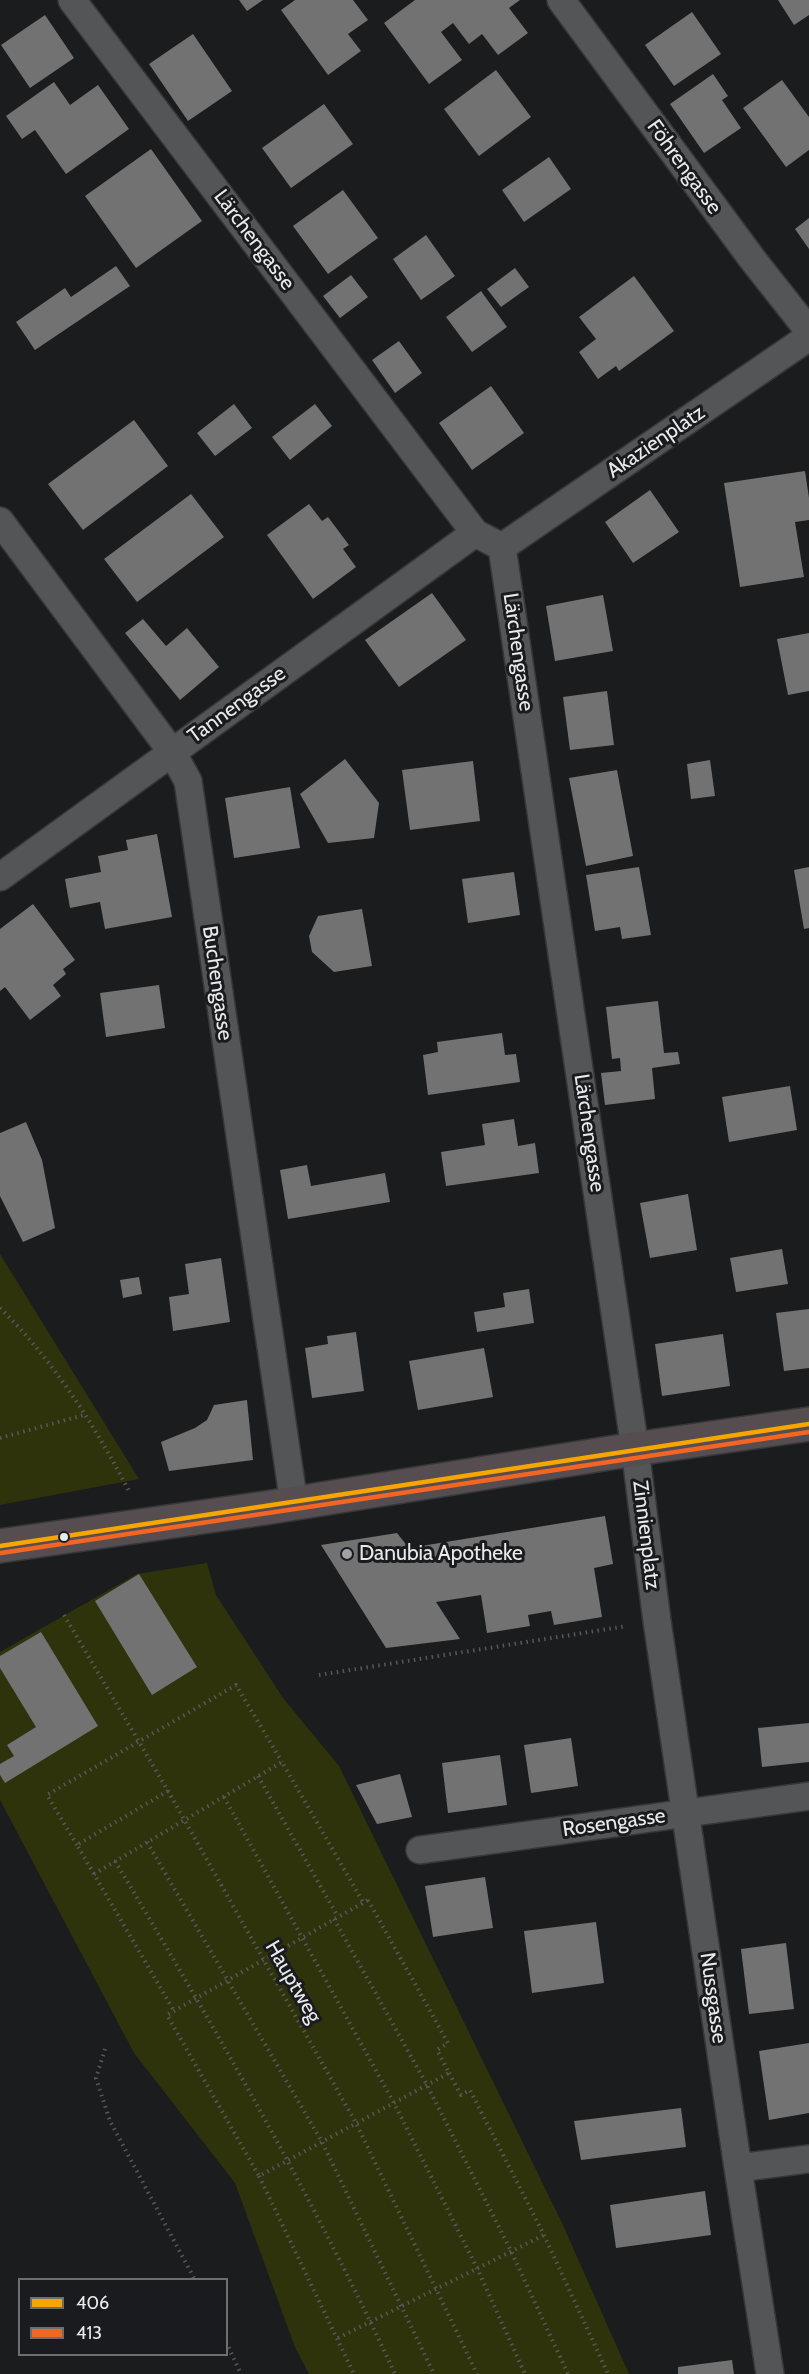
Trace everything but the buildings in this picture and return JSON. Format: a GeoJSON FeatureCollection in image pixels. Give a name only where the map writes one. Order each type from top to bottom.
{"type":"FeatureCollection","features":[{"type":"Feature","properties":{"kind":"main road"},"geometry":{"type":"LineString","coordinates":[[0,1546],[294,1504],[635,1449],[809,1424]]}},
{"type":"Feature","properties":{"kind":"street","name":"Lärchengasse"},"geometry":{"type":"LineString","coordinates":[[72,0],[475,533],[502,548],[635,1449]]}},
{"type":"Feature","properties":{"kind":"street","name":"Föhrengasse"},"geometry":{"type":"LineString","coordinates":[[561,0],[753,260],[809,331]]}},
{"type":"Feature","properties":{"kind":"street","name":"Akazienplatz"},"geometry":{"type":"LineString","coordinates":[[502,548],[809,337]]}},
{"type":"Feature","properties":{"kind":"street","name":"Buchengasse"},"geometry":{"type":"LineString","coordinates":[[0,521],[172,752],[188,781],[294,1504]]}},
{"type":"Feature","properties":{"kind":"street","name":"Tannengasse"},"geometry":{"type":"LineString","coordinates":[[0,878],[475,533]]}},
{"type":"Feature","properties":{"kind":"street","name":"Zinnienplatz"},"geometry":{"type":"LineString","coordinates":[[635,1449],[657,1621]]}},
{"type":"Feature","properties":{"kind":"street","name":"Nussgasse"},"geometry":{"type":"LineString","coordinates":[[657,1621],[771,2374]]}},
{"type":"Feature","properties":{"kind":"street","name":"Rosengasse"},"geometry":{"type":"LineString","coordinates":[[420,1850],[809,1796]]}},
{"type":"Feature","properties":{"kind":"street"},"geometry":{"type":"LineString","coordinates":[[738,2168],[809,2159]]}},
{"type":"Feature","properties":{"kind":"path"},"geometry":{"type":"LineString","coordinates":[[0,1308],[16,1323],[70,1394],[114,1464],[131,1496]]}},
{"type":"Feature","properties":{"kind":"path"},"geometry":{"type":"LineString","coordinates":[[0,1438],[84,1415]]}},
{"type":"Feature","properties":{"kind":"path","name":"Hauptweg"},"geometry":{"type":"LineString","coordinates":[[64,1615],[168,1791],[356,2123],[477,2374]]}},
{"type":"Feature","properties":{"kind":"path"},"geometry":{"type":"LineString","coordinates":[[319,1675],[657,1621]]}},
{"type":"Feature","properties":{"kind":"path"},"geometry":{"type":"LineString","coordinates":[[174,2011],[47,1795],[138,1740],[236,1685],[363,1902]]}},
{"type":"Feature","properties":{"kind":"path"},"geometry":{"type":"LineString","coordinates":[[94,1874],[282,1762]]}},
{"type":"Feature","properties":{"kind":"path"},"geometry":{"type":"LineString","coordinates":[[258,1776],[427,2085],[511,2251],[568,2374]]}},
{"type":"Feature","properties":{"kind":"path"},"geometry":{"type":"LineString","coordinates":[[77,1845],[168,1791]]}},
{"type":"Feature","properties":{"kind":"path"},"geometry":{"type":"LineString","coordinates":[[224,1797],[394,2103],[477,2268],[525,2374]]}},
{"type":"Feature","properties":{"kind":"path"},"geometry":{"type":"LineString","coordinates":[[147,1842],[322,2142],[403,2305],[434,2374]]}},
{"type":"Feature","properties":{"kind":"path"},"geometry":{"type":"LineString","coordinates":[[115,1861],[197,1998],[288,2161],[371,2321],[395,2374]]}},
{"type":"Feature","properties":{"kind":"path"},"geometry":{"type":"LineString","coordinates":[[354,2374],[259,2176],[167,2015],[368,1900],[448,2043],[437,2050],[461,2095],[470,2090],[544,2235],[608,2374]]}},
{"type":"Feature","properties":{"kind":"path"},"geometry":{"type":"LineString","coordinates":[[105,2049],[96,2078],[110,2121],[194,2278]]}},
{"type":"Feature","properties":{"kind":"path"},"geometry":{"type":"LineString","coordinates":[[259,2176],[450,2073]]}},
{"type":"Feature","properties":{"kind":"path"},"geometry":{"type":"LineString","coordinates":[[338,2338],[544,2235]]}},
{"type":"Feature","properties":{"kind":"path"},"geometry":{"type":"LineString","coordinates":[[228,2346],[241,2374]]}},
{"type":"Feature","properties":{"kind":"green space"},"geometry":{"type":"Polygon","coordinates":[[[0,1254],[139,1479],[0,1505],[0,1254]]]}},
{"type":"Feature","properties":{"kind":"green space"},"geometry":{"type":"Polygon","coordinates":[[[207,1563],[216,1595],[283,1698],[339,1766],[562,2223],[629,2374],[309,2374],[295,2347],[235,2183],[134,2053],[0,1800],[0,1652],[137,1574],[207,1563]]]}},
{"type":"Feature","properties":{"kind":"transit line","name":"406"},"geometry":{"type":"LineString","coordinates":[[0,1546],[809,1424]]}},
{"type":"Feature","properties":{"kind":"transit line","name":"413"},"geometry":{"type":"LineString","coordinates":[[1,1553],[809,1432]]}},
{"type":"Feature","properties":{"kind":"place","name":"Danubia Apotheke"},"geometry":{"type":"Point","coordinates":[347,1554]}}]}
